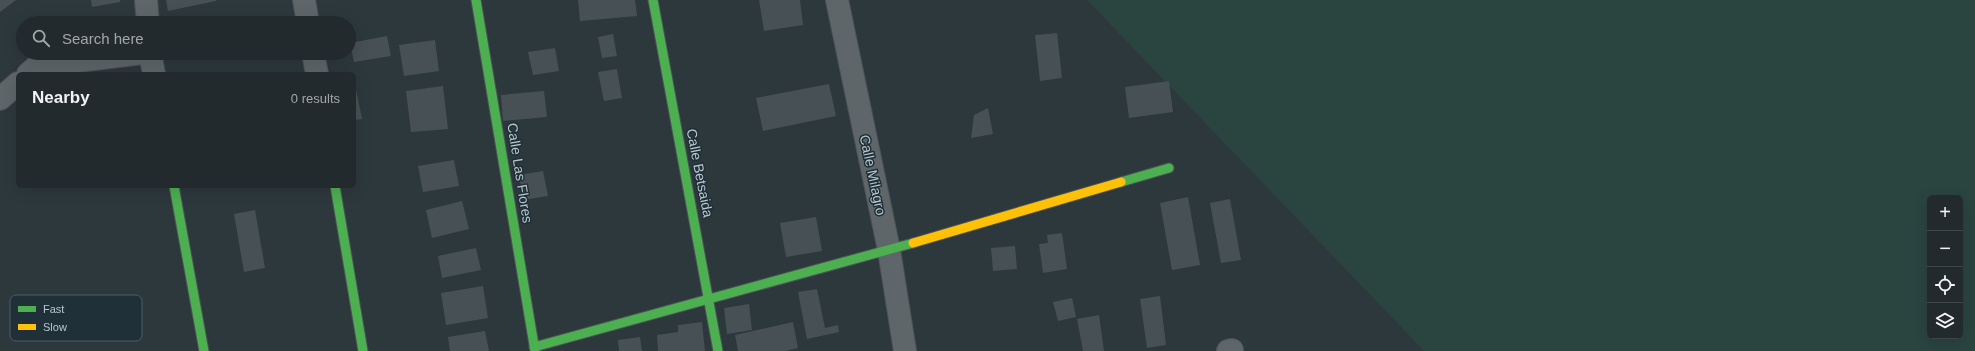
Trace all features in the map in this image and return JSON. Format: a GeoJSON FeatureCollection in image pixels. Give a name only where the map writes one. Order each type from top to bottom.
{"type":"FeatureCollection","features":[{"type":"Feature","properties":{"kind":"street"},"geometry":{"type":"LineString","coordinates":[[146,0],[147,16]]}},
{"type":"Feature","properties":{"kind":"street"},"geometry":{"type":"LineString","coordinates":[[304,0],[307,16]]}},
{"type":"Feature","properties":{"kind":"street","name":"Calle Las Flores"},"geometry":{"type":"LineString","coordinates":[[476,0],[535,349]]}},
{"type":"Feature","properties":{"kind":"street","name":"Calle Betsaida"},"geometry":{"type":"LineString","coordinates":[[654,0],[718,351]]}},
{"type":"Feature","properties":{"kind":"street","name":"Calle Milagro"},"geometry":{"type":"LineString","coordinates":[[837,0],[889,250],[905,351]]}},
{"type":"Feature","properties":{"kind":"street"},"geometry":{"type":"LineString","coordinates":[[30,72],[38,66],[86,60]]}},
{"type":"Feature","properties":{"kind":"street"},"geometry":{"type":"LineString","coordinates":[[151,60],[154,72]]}},
{"type":"Feature","properties":{"kind":"street"},"geometry":{"type":"LineString","coordinates":[[314,60],[317,72]]}},
{"type":"Feature","properties":{"kind":"street"},"geometry":{"type":"LineString","coordinates":[[0,99],[16,85]]}},
{"type":"Feature","properties":{"kind":"street"},"geometry":{"type":"LineString","coordinates":[[535,349],[709,299],[889,250],[1168,168]]}},
{"type":"Feature","properties":{"kind":"street"},"geometry":{"type":"LineString","coordinates":[[174,188],[204,351]]}},
{"type":"Feature","properties":{"kind":"street"},"geometry":{"type":"LineString","coordinates":[[335,188],[363,351]]}},
{"type":"Feature","properties":{"kind":"green space"},"geometry":{"type":"Polygon","coordinates":[[[1087,0],[1975,0],[1975,351],[1424,351],[1087,0]]]}},
{"type":"Feature","properties":{"kind":"building"},"geometry":{"type":"Polygon","coordinates":[[[0,0],[16,0],[0,12],[0,0]]]}},
{"type":"Feature","properties":{"kind":"building"},"geometry":{"type":"Polygon","coordinates":[[[91,0],[120,0],[120,2],[92,7],[91,0]]]}},
{"type":"Feature","properties":{"kind":"building"},"geometry":{"type":"Polygon","coordinates":[[[166,0],[216,0],[216,1],[168,11],[166,0]]]}},
{"type":"Feature","properties":{"kind":"building"},"geometry":{"type":"Polygon","coordinates":[[[578,0],[635,0],[637,16],[580,21],[578,0]]]}},
{"type":"Feature","properties":{"kind":"building"},"geometry":{"type":"Polygon","coordinates":[[[759,0],[800,0],[803,25],[764,31],[759,0]]]}},
{"type":"Feature","properties":{"kind":"building"},"geometry":{"type":"Polygon","coordinates":[[[1057,33],[1062,78],[1040,81],[1035,35],[1057,33]]]}},
{"type":"Feature","properties":{"kind":"building"},"geometry":{"type":"Polygon","coordinates":[[[613,34],[617,56],[602,58],[598,37],[613,34]]]}},
{"type":"Feature","properties":{"kind":"building"},"geometry":{"type":"Polygon","coordinates":[[[387,36],[391,56],[354,62],[354,60],[356,60],[356,42],[387,36]]]}},
{"type":"Feature","properties":{"kind":"building"},"geometry":{"type":"Polygon","coordinates":[[[435,40],[439,71],[404,76],[399,45],[435,40]]]}},
{"type":"Feature","properties":{"kind":"building"},"geometry":{"type":"Polygon","coordinates":[[[555,48],[559,71],[533,75],[528,52],[555,48]]]}},
{"type":"Feature","properties":{"kind":"building"},"geometry":{"type":"Polygon","coordinates":[[[617,69],[622,98],[604,101],[598,72],[617,69]]]}},
{"type":"Feature","properties":{"kind":"building"},"geometry":{"type":"Polygon","coordinates":[[[1169,81],[1173,112],[1129,118],[1125,87],[1169,81]]]}},
{"type":"Feature","properties":{"kind":"building"},"geometry":{"type":"Polygon","coordinates":[[[829,84],[836,116],[763,131],[756,98],[829,84]]]}},
{"type":"Feature","properties":{"kind":"building"},"geometry":{"type":"Polygon","coordinates":[[[443,86],[448,129],[411,132],[406,91],[443,86]]]}},
{"type":"Feature","properties":{"kind":"building"},"geometry":{"type":"Polygon","coordinates":[[[356,89],[362,119],[356,120],[356,89]]]}},
{"type":"Feature","properties":{"kind":"building"},"geometry":{"type":"Polygon","coordinates":[[[544,91],[547,117],[503,121],[501,95],[544,91]]]}},
{"type":"Feature","properties":{"kind":"building"},"geometry":{"type":"Polygon","coordinates":[[[988,108],[993,134],[971,138],[974,115],[988,108]]]}},
{"type":"Feature","properties":{"kind":"building"},"geometry":{"type":"Polygon","coordinates":[[[454,160],[459,186],[423,192],[418,166],[454,160]]]}},
{"type":"Feature","properties":{"kind":"building"},"geometry":{"type":"Polygon","coordinates":[[[543,171],[548,196],[523,200],[519,175],[543,171]]]}},
{"type":"Feature","properties":{"kind":"building"},"geometry":{"type":"Polygon","coordinates":[[[1188,197],[1200,265],[1172,270],[1160,203],[1188,197]]]}},
{"type":"Feature","properties":{"kind":"building"},"geometry":{"type":"Polygon","coordinates":[[[1230,199],[1241,260],[1221,263],[1210,203],[1230,199]]]}},
{"type":"Feature","properties":{"kind":"building"},"geometry":{"type":"Polygon","coordinates":[[[462,201],[469,229],[432,238],[426,210],[462,201]]]}},
{"type":"Feature","properties":{"kind":"building"},"geometry":{"type":"Polygon","coordinates":[[[255,210],[265,268],[244,272],[234,214],[255,210]]]}},
{"type":"Feature","properties":{"kind":"building"},"geometry":{"type":"Polygon","coordinates":[[[816,217],[822,251],[786,257],[780,223],[816,217]]]}},
{"type":"Feature","properties":{"kind":"building"},"geometry":{"type":"Polygon","coordinates":[[[1062,233],[1067,269],[1043,273],[1039,244],[1048,243],[1047,235],[1062,233]]]}},
{"type":"Feature","properties":{"kind":"building"},"geometry":{"type":"Polygon","coordinates":[[[1015,246],[1017,269],[993,271],[991,248],[1015,246]]]}},
{"type":"Feature","properties":{"kind":"building"},"geometry":{"type":"Polygon","coordinates":[[[476,248],[481,270],[442,278],[438,256],[476,248]]]}},
{"type":"Feature","properties":{"kind":"building"},"geometry":{"type":"Polygon","coordinates":[[[483,286],[488,318],[446,325],[441,293],[483,286]]]}},
{"type":"Feature","properties":{"kind":"building"},"geometry":{"type":"Polygon","coordinates":[[[817,289],[825,328],[838,325],[839,332],[807,339],[798,292],[817,289]]]}},
{"type":"Feature","properties":{"kind":"building"},"geometry":{"type":"Polygon","coordinates":[[[1160,296],[1166,345],[1147,348],[1140,299],[1160,296]]]}},
{"type":"Feature","properties":{"kind":"building"},"geometry":{"type":"Polygon","coordinates":[[[1072,298],[1076,317],[1058,321],[1053,302],[1072,298]]]}},
{"type":"Feature","properties":{"kind":"building"},"geometry":{"type":"Polygon","coordinates":[[[749,304],[752,330],[727,334],[724,308],[749,304]]]}},
{"type":"Feature","properties":{"kind":"building"},"geometry":{"type":"Polygon","coordinates":[[[1099,315],[1104,351],[1083,351],[1077,319],[1099,315]]]}},
{"type":"Feature","properties":{"kind":"building"},"geometry":{"type":"Polygon","coordinates":[[[702,322],[705,351],[658,351],[657,335],[678,332],[678,325],[702,322]]]}},
{"type":"Feature","properties":{"kind":"building"},"geometry":{"type":"Polygon","coordinates":[[[793,322],[798,348],[785,351],[738,351],[735,335],[793,322]]]}},
{"type":"Feature","properties":{"kind":"building"},"geometry":{"type":"Polygon","coordinates":[[[485,331],[489,351],[450,351],[448,337],[485,331]]]}},
{"type":"Feature","properties":{"kind":"building"},"geometry":{"type":"Polygon","coordinates":[[[640,337],[642,351],[619,351],[618,340],[640,337]]]}},
{"type":"Feature","properties":{"kind":"traffic: fast"},"geometry":{"type":"LineString","coordinates":[[476,0],[535,351]]}},
{"type":"Feature","properties":{"kind":"traffic: fast"},"geometry":{"type":"LineString","coordinates":[[653,0],[718,351]]}},
{"type":"Feature","properties":{"kind":"traffic: fast"},"geometry":{"type":"LineString","coordinates":[[1121,182],[1169,168]]}},
{"type":"Feature","properties":{"kind":"traffic: fast"},"geometry":{"type":"LineString","coordinates":[[174,188],[204,351]]}},
{"type":"Feature","properties":{"kind":"traffic: fast"},"geometry":{"type":"LineString","coordinates":[[335,188],[363,351]]}},
{"type":"Feature","properties":{"kind":"traffic: fast"},"geometry":{"type":"LineString","coordinates":[[534,347],[913,243]]}},
{"type":"Feature","properties":{"kind":"traffic: slow"},"geometry":{"type":"LineString","coordinates":[[913,243],[1121,182]]}}]}
